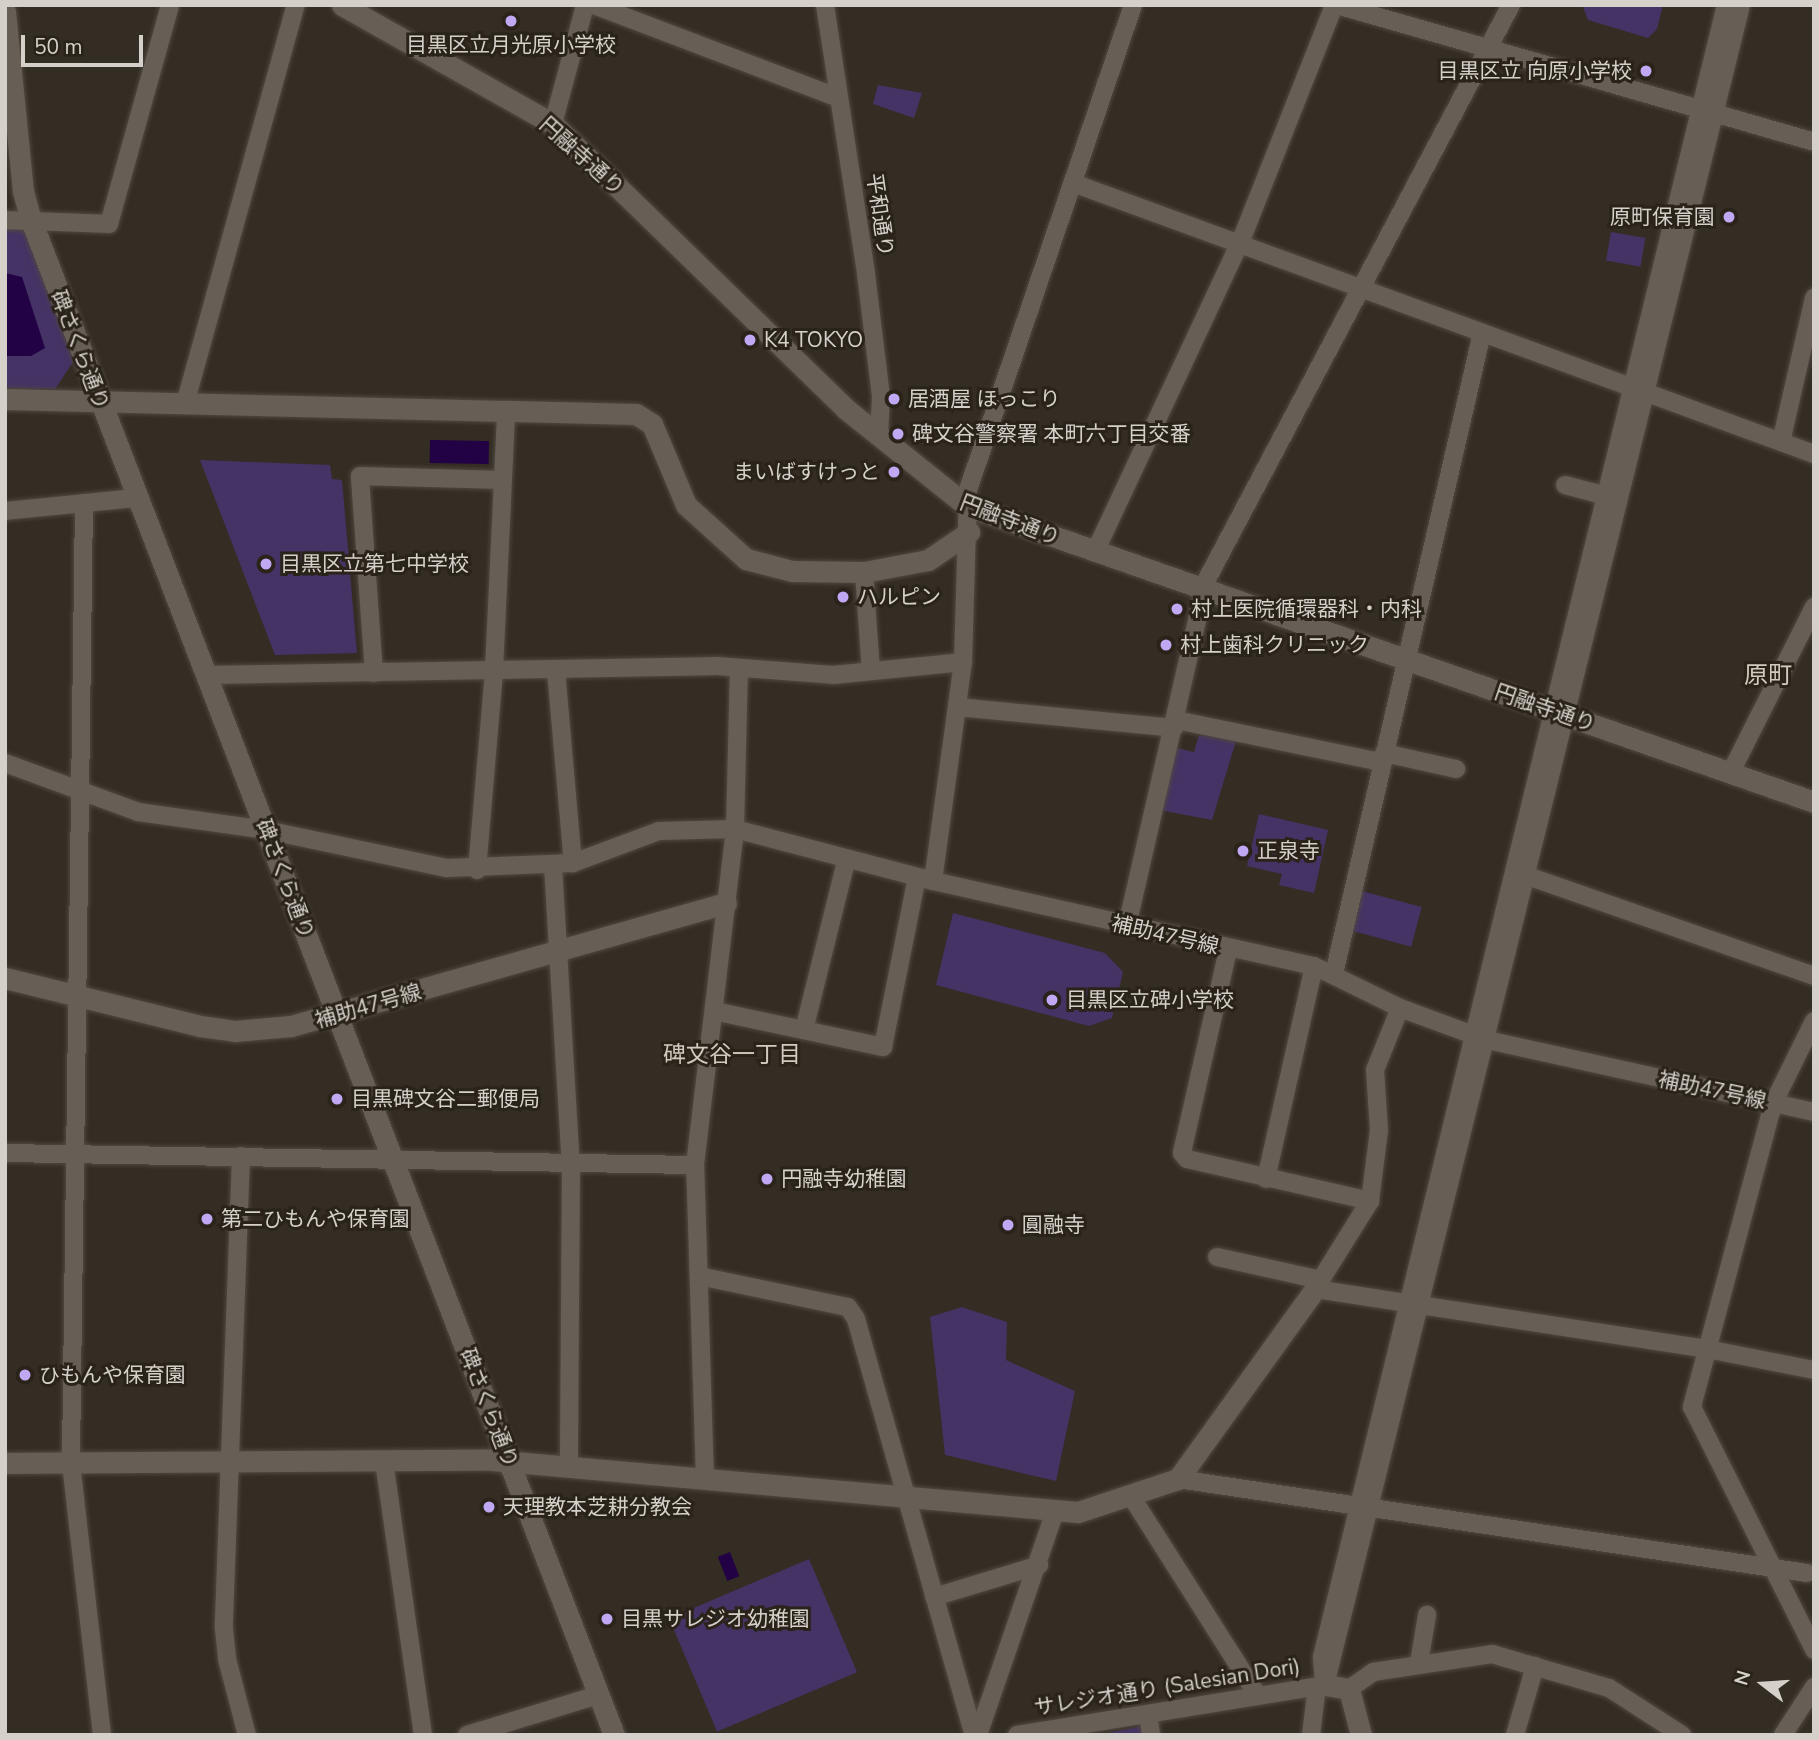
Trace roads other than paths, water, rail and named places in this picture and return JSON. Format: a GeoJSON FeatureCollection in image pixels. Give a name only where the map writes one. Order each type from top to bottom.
{"type":"FeatureCollection","features":[{"type":"Feature","properties":{"kind":"street"},"geometry":{"type":"LineString","coordinates":[[5,220],[109,223],[170,5]]}},
{"type":"Feature","properties":{"kind":"street"},"geometry":{"type":"LineString","coordinates":[[185,404],[296,5]]}},
{"type":"Feature","properties":{"kind":"street","name":"円融寺通り"},"geometry":{"type":"LineString","coordinates":[[342,5],[553,124],[846,409],[880,432],[931,481],[967,506],[1814,802]]}},
{"type":"Feature","properties":{"kind":"street"},"geometry":{"type":"LineString","coordinates":[[553,124],[585,5]]}},
{"type":"Feature","properties":{"kind":"street"},"geometry":{"type":"LineString","coordinates":[[594,5],[839,98]]}},
{"type":"Feature","properties":{"kind":"street","name":"平和通り"},"geometry":{"type":"LineString","coordinates":[[825,5],[877,367],[880,432]]}},
{"type":"Feature","properties":{"kind":"street"},"geometry":{"type":"LineString","coordinates":[[714,1011],[883,1046],[925,879],[957,707],[963,662],[970,531],[967,506],[972,479],[1133,5]]}},
{"type":"Feature","properties":{"kind":"street"},"geometry":{"type":"LineString","coordinates":[[1095,552],[1240,243],[1336,5],[1814,142]]}},
{"type":"Feature","properties":{"kind":"street"},"geometry":{"type":"LineString","coordinates":[[1127,926],[1175,724],[1203,590],[1360,287],[1511,5]]}},
{"type":"Feature","properties":{"kind":"street"},"geometry":{"type":"LineString","coordinates":[[1708,111],[1726,5]]}},
{"type":"Feature","properties":{"kind":"street"},"geometry":{"type":"LineString","coordinates":[[1311,1735],[1708,111],[1741,5]]}},
{"type":"Feature","properties":{"kind":"street","name":"碑さくら通り"},"geometry":{"type":"LineString","coordinates":[[5,11],[23,191],[31,220],[614,1735]]}},
{"type":"Feature","properties":{"kind":"street"},"geometry":{"type":"LineString","coordinates":[[1073,183],[1814,454]]}},
{"type":"Feature","properties":{"kind":"street"},"geometry":{"type":"LineString","coordinates":[[1781,442],[1814,298]]}},
{"type":"Feature","properties":{"kind":"street"},"geometry":{"type":"LineString","coordinates":[[1334,974],[1482,333]]}},
{"type":"Feature","properties":{"kind":"street"},"geometry":{"type":"LineString","coordinates":[[1560,714],[1607,496],[1639,390]]}},
{"type":"Feature","properties":{"kind":"street"},"geometry":{"type":"LineString","coordinates":[[5,399],[99,399],[185,404],[644,416],[652,424],[686,505],[746,559],[792,571],[864,572],[928,560],[970,531]]}},
{"type":"Feature","properties":{"kind":"street"},"geometry":{"type":"LineString","coordinates":[[477,870],[494,670],[506,411]]}},
{"type":"Feature","properties":{"kind":"street"},"geometry":{"type":"LineString","coordinates":[[374,673],[360,476],[502,480]]}},
{"type":"Feature","properties":{"kind":"street"},"geometry":{"type":"LineString","coordinates":[[1565,485],[1607,496]]}},
{"type":"Feature","properties":{"kind":"street"},"geometry":{"type":"LineString","coordinates":[[5,511],[136,498]]}},
{"type":"Feature","properties":{"kind":"street"},"geometry":{"type":"LineString","coordinates":[[84,503],[73,1155],[71,1463],[103,1735]]}},
{"type":"Feature","properties":{"kind":"street"},"geometry":{"type":"LineString","coordinates":[[864,572],[871,671]]}},
{"type":"Feature","properties":{"kind":"street"},"geometry":{"type":"LineString","coordinates":[[1731,772],[1814,607]]}},
{"type":"Feature","properties":{"kind":"street"},"geometry":{"type":"LineString","coordinates":[[207,676],[739,668],[833,675],[963,662]]}},
{"type":"Feature","properties":{"kind":"street"},"geometry":{"type":"LineString","coordinates":[[705,1479],[695,1165],[735,829],[739,668]]}},
{"type":"Feature","properties":{"kind":"street"},"geometry":{"type":"LineString","coordinates":[[556,670],[573,863]]}},
{"type":"Feature","properties":{"kind":"street"},"geometry":{"type":"LineString","coordinates":[[957,707],[1175,724],[1456,769]]}},
{"type":"Feature","properties":{"kind":"street","name":"補助47号線"},"geometry":{"type":"LineString","coordinates":[[5,763],[138,812],[266,830],[447,868],[477,870],[573,863],[659,831],[735,829],[925,879],[1228,950],[1314,966],[1400,1008],[1480,1038],[1814,1112]]}},
{"type":"Feature","properties":{"kind":"street"},"geometry":{"type":"LineString","coordinates":[[804,1030],[847,858]]}},
{"type":"Feature","properties":{"kind":"street"},"geometry":{"type":"LineString","coordinates":[[553,865],[571,1164],[569,1468]]}},
{"type":"Feature","properties":{"kind":"street"},"geometry":{"type":"LineString","coordinates":[[1520,874],[1814,976]]}},
{"type":"Feature","properties":{"kind":"street","name":"補助47号線"},"geometry":{"type":"LineString","coordinates":[[5,978],[158,1017],[235,1031],[338,1016],[726,904]]}},
{"type":"Feature","properties":{"kind":"street"},"geometry":{"type":"LineString","coordinates":[[1228,950],[1182,1153],[1187,1159],[1370,1201]]}},
{"type":"Feature","properties":{"kind":"street"},"geometry":{"type":"LineString","coordinates":[[1266,1179],[1314,966]]}},
{"type":"Feature","properties":{"kind":"street"},"geometry":{"type":"LineString","coordinates":[[1178,1479],[1318,1284],[1370,1201],[1379,1130],[1375,1070],[1400,1008]]}},
{"type":"Feature","properties":{"kind":"street"},"geometry":{"type":"LineString","coordinates":[[1814,1021],[1773,1104],[1692,1411],[1814,1650]]}},
{"type":"Feature","properties":{"kind":"street"},"geometry":{"type":"LineString","coordinates":[[5,1153],[695,1165]]}},
{"type":"Feature","properties":{"kind":"street"},"geometry":{"type":"LineString","coordinates":[[241,1156],[225,1629],[227,1659],[247,1735]]}},
{"type":"Feature","properties":{"kind":"street"},"geometry":{"type":"LineString","coordinates":[[1217,1257],[1318,1284],[1415,1304],[1707,1349],[1814,1370]]}},
{"type":"Feature","properties":{"kind":"street"},"geometry":{"type":"LineString","coordinates":[[699,1276],[848,1307],[856,1319],[905,1497],[976,1735]]}},
{"type":"Feature","properties":{"kind":"street"},"geometry":{"type":"LineString","coordinates":[[5,1463],[492,1460],[511,1464],[1078,1512],[1178,1479],[1773,1569],[1811,1572]]}},
{"type":"Feature","properties":{"kind":"street"},"geometry":{"type":"LineString","coordinates":[[384,1461],[423,1735]]}},
{"type":"Feature","properties":{"kind":"street"},"geometry":{"type":"LineString","coordinates":[[1130,1496],[1258,1696]]}},
{"type":"Feature","properties":{"kind":"street"},"geometry":{"type":"LineString","coordinates":[[976,1735],[1003,1668],[1056,1510]]}},
{"type":"Feature","properties":{"kind":"street"},"geometry":{"type":"LineString","coordinates":[[934,1597],[1039,1565]]}},
{"type":"Feature","properties":{"kind":"street"},"geometry":{"type":"LineString","coordinates":[[1784,1589],[1811,1572]]}},
{"type":"Feature","properties":{"kind":"street"},"geometry":{"type":"LineString","coordinates":[[1419,1662],[1427,1615]]}},
{"type":"Feature","properties":{"kind":"street"},"geometry":{"type":"LineString","coordinates":[[1321,1686],[1349,1689],[1373,1672],[1419,1662],[1492,1654],[1609,1688],[1682,1735]]}},
{"type":"Feature","properties":{"kind":"street"},"geometry":{"type":"LineString","coordinates":[[1515,1735],[1535,1666]]}},
{"type":"Feature","properties":{"kind":"street","name":"サレジオ通り (Salesian Dori)"},"geometry":{"type":"LineString","coordinates":[[1017,1735],[1321,1686]]}},
{"type":"Feature","properties":{"kind":"street"},"geometry":{"type":"LineString","coordinates":[[1783,1735],[1814,1687]]}},
{"type":"Feature","properties":{"kind":"street"},"geometry":{"type":"LineString","coordinates":[[1349,1689],[1361,1735]]}},
{"type":"Feature","properties":{"kind":"street"},"geometry":{"type":"LineString","coordinates":[[467,1735],[598,1695]]}},
{"type":"Feature","properties":{"kind":"street"},"geometry":{"type":"LineString","coordinates":[[1148,1714],[1151,1735]]}},
{"type":"Feature","properties":{"kind":"place","name":"目黒区立月光原小学校"},"geometry":{"type":"Point","coordinates":[511,21]}},
{"type":"Feature","properties":{"kind":"place","name":"目黒区立 向原小学校"},"geometry":{"type":"Point","coordinates":[1646,71]}},
{"type":"Feature","properties":{"kind":"place","name":"原町保育園"},"geometry":{"type":"Point","coordinates":[1729,217]}},
{"type":"Feature","properties":{"kind":"place","name":"K4 TOKYO"},"geometry":{"type":"Point","coordinates":[750,340]}},
{"type":"Feature","properties":{"kind":"place","name":"居酒屋 ほっこり"},"geometry":{"type":"Point","coordinates":[894,399]}},
{"type":"Feature","properties":{"kind":"place","name":"碑文谷警察署 本町六丁目交番"},"geometry":{"type":"Point","coordinates":[898,434]}},
{"type":"Feature","properties":{"kind":"place","name":"まいばすけっと"},"geometry":{"type":"Point","coordinates":[894,472]}},
{"type":"Feature","properties":{"kind":"place","name":"目黒区立第七中学校"},"geometry":{"type":"Point","coordinates":[266,564]}},
{"type":"Feature","properties":{"kind":"place","name":"ハルピン"},"geometry":{"type":"Point","coordinates":[843,597]}},
{"type":"Feature","properties":{"kind":"place","name":"村上医院循環器科・内科"},"geometry":{"type":"Point","coordinates":[1177,609]}},
{"type":"Feature","properties":{"kind":"place","name":"村上歯科クリニック"},"geometry":{"type":"Point","coordinates":[1166,645]}},
{"type":"Feature","properties":{"kind":"place","name":"正泉寺"},"geometry":{"type":"Point","coordinates":[1243,851]}},
{"type":"Feature","properties":{"kind":"place","name":"目黒区立碑小学校"},"geometry":{"type":"Point","coordinates":[1052,1000]}},
{"type":"Feature","properties":{"kind":"place","name":"目黒碑文谷二郵便局"},"geometry":{"type":"Point","coordinates":[337,1099]}},
{"type":"Feature","properties":{"kind":"place","name":"円融寺幼稚園"},"geometry":{"type":"Point","coordinates":[767,1179]}},
{"type":"Feature","properties":{"kind":"place","name":"第二ひもんや保育園"},"geometry":{"type":"Point","coordinates":[207,1219]}},
{"type":"Feature","properties":{"kind":"place","name":"圓融寺"},"geometry":{"type":"Point","coordinates":[1008,1225]}},
{"type":"Feature","properties":{"kind":"place","name":"ひもんや保育園"},"geometry":{"type":"Point","coordinates":[25,1375]}},
{"type":"Feature","properties":{"kind":"place","name":"天理教本芝耕分教会"},"geometry":{"type":"Point","coordinates":[489,1507]}},
{"type":"Feature","properties":{"kind":"place","name":"目黒サレジオ幼稚園"},"geometry":{"type":"Point","coordinates":[607,1619]}},
{"type":"Feature","properties":{"kind":"district","name":"原町"},"geometry":{"type":"Point","coordinates":[1768,676]}},
{"type":"Feature","properties":{"kind":"district","name":"碑文谷一丁目"},"geometry":{"type":"Point","coordinates":[732,1055]}}]}
